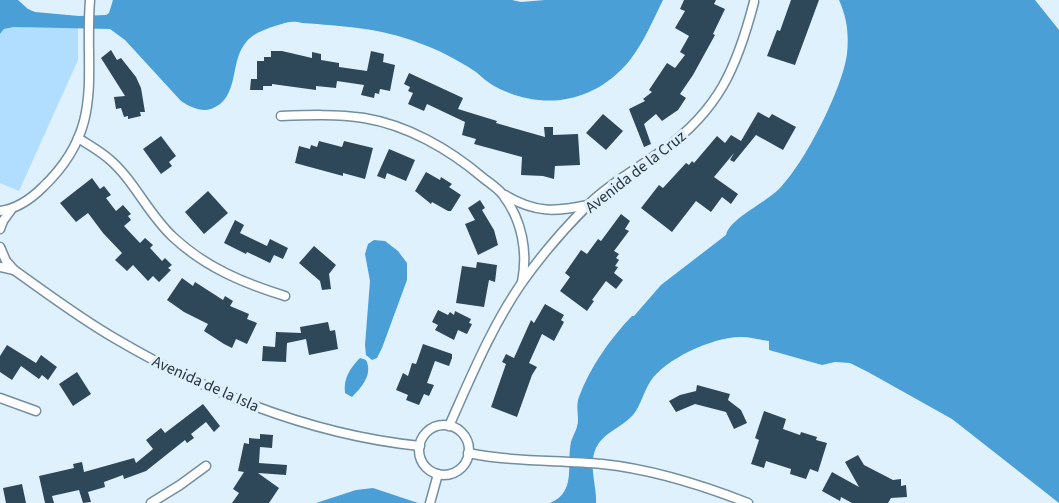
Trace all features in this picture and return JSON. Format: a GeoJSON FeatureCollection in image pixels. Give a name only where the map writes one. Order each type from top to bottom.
{"type":"FeatureCollection","features":[{"type":"Feature","properties":{"kind":"street"},"geometry":{"type":"LineString","coordinates":[[0,229],[11,210],[56,175],[85,122],[89,102],[90,0]]}},
{"type":"Feature","properties":{"kind":"street","name":"Avenida de la Cruz"},"geometry":{"type":"LineString","coordinates":[[449,426],[478,361],[522,282],[588,205],[679,138],[706,110],[719,93],[738,57],[754,2]]}},
{"type":"Feature","properties":{"kind":"street"},"geometry":{"type":"LineString","coordinates":[[282,116],[335,115],[389,124],[411,132],[450,154],[468,165],[501,193],[521,204],[537,209],[568,209],[588,205]]}},
{"type":"Feature","properties":{"kind":"street"},"geometry":{"type":"LineString","coordinates":[[78,138],[114,164],[156,218],[172,236],[189,249],[229,276],[285,296]]}},
{"type":"Feature","properties":{"kind":"street"},"geometry":{"type":"LineString","coordinates":[[501,193],[510,206],[522,238],[525,266],[522,282]]}},
{"type":"Feature","properties":{"kind":"street"},"geometry":{"type":"LineString","coordinates":[[0,212],[11,210]]}},
{"type":"Feature","properties":{"kind":"street","name":"Avenida de la Isla"},"geometry":{"type":"LineString","coordinates":[[0,248],[6,261],[14,270],[114,338],[155,362],[268,410],[311,424],[382,442],[420,446]]}},
{"type":"Feature","properties":{"kind":"street","name":"Avenida de la Isla"},"geometry":{"type":"LineString","coordinates":[[0,267],[14,270]]}},
{"type":"Feature","properties":{"kind":"street"},"geometry":{"type":"LineString","coordinates":[[0,398],[36,411]]}},
{"type":"Feature","properties":{"kind":"street"},"geometry":{"type":"LineString","coordinates":[[449,426],[462,433],[466,439],[467,460],[452,474],[438,474],[431,471],[422,460],[420,446],[422,439],[430,429],[449,426]]}},
{"type":"Feature","properties":{"kind":"street"},"geometry":{"type":"LineString","coordinates":[[468,453],[499,459],[603,464],[680,481],[748,503]]}},
{"type":"Feature","properties":{"kind":"street"},"geometry":{"type":"LineString","coordinates":[[151,503],[206,466]]}},
{"type":"Feature","properties":{"kind":"street"},"geometry":{"type":"LineString","coordinates":[[430,503],[438,474]]}},
{"type":"Feature","properties":{"kind":"shaded area"},"geometry":{"type":"Polygon","coordinates":[[[14,27],[78,28],[78,60],[19,191],[0,183],[0,34],[4,29],[14,27]]]}},
{"type":"Feature","properties":{"kind":"water"},"geometry":{"type":"Polygon","coordinates":[[[0,0],[18,0],[35,12],[79,16],[106,15],[109,13],[113,0],[512,0],[521,2],[663,0],[640,46],[616,75],[585,94],[567,99],[549,101],[512,94],[494,86],[462,63],[405,38],[361,29],[292,22],[262,31],[247,41],[240,53],[226,97],[220,104],[203,110],[181,101],[125,40],[110,29],[14,27],[4,29],[0,34],[0,0]]]}},
{"type":"Feature","properties":{"kind":"water"},"geometry":{"type":"Polygon","coordinates":[[[839,0],[1035,0],[1059,30],[1059,503],[952,419],[868,372],[850,363],[835,362],[822,365],[769,350],[769,341],[742,337],[718,340],[691,350],[657,373],[633,415],[603,438],[596,448],[593,468],[596,503],[550,503],[564,492],[567,485],[571,442],[578,423],[578,400],[589,375],[608,344],[661,285],[726,235],[734,223],[780,188],[811,144],[838,86],[847,54],[847,26],[839,0]]]}},
{"type":"Feature","properties":{"kind":"water"},"geometry":{"type":"Polygon","coordinates":[[[374,240],[385,241],[398,251],[407,263],[407,280],[382,348],[377,358],[372,360],[366,355],[365,345],[370,281],[365,254],[368,244],[374,240]]]}},
{"type":"Feature","properties":{"kind":"water"},"geometry":{"type":"Polygon","coordinates":[[[360,358],[366,360],[367,375],[363,385],[352,397],[345,393],[346,378],[360,358]]]}},
{"type":"Feature","properties":{"kind":"water"},"geometry":{"type":"Polygon","coordinates":[[[373,488],[418,503],[316,503],[356,490],[373,488]]]}},
{"type":"Feature","properties":{"kind":"building"},"geometry":{"type":"Polygon","coordinates":[[[684,0],[716,0],[714,4],[725,9],[713,34],[715,35],[680,94],[686,98],[678,110],[662,121],[656,114],[644,124],[651,144],[644,147],[629,109],[645,101],[643,99],[652,92],[649,90],[667,63],[675,68],[685,55],[680,52],[689,36],[675,28],[685,11],[680,9],[684,0]]]}},
{"type":"Feature","properties":{"kind":"building"},"geometry":{"type":"Polygon","coordinates":[[[791,0],[819,0],[795,65],[767,56],[777,30],[780,31],[791,0]]]}},
{"type":"Feature","properties":{"kind":"building"},"geometry":{"type":"Polygon","coordinates":[[[111,50],[117,60],[121,58],[136,77],[141,88],[145,112],[140,112],[141,116],[128,119],[128,116],[124,117],[121,108],[116,109],[114,97],[125,96],[101,58],[111,50]]]}},
{"type":"Feature","properties":{"kind":"building"},"geometry":{"type":"Polygon","coordinates":[[[271,51],[282,51],[312,58],[312,52],[321,54],[321,60],[339,63],[339,67],[367,71],[371,51],[384,54],[383,62],[395,65],[390,91],[380,89],[379,94],[375,93],[374,98],[361,95],[364,85],[337,81],[336,88],[316,86],[316,90],[272,84],[272,86],[263,86],[263,90],[250,90],[251,79],[257,79],[257,61],[264,61],[264,57],[271,57],[271,51]]]}},
{"type":"Feature","properties":{"kind":"building"},"geometry":{"type":"Polygon","coordinates":[[[409,73],[463,98],[458,109],[497,121],[496,123],[545,137],[544,127],[553,127],[553,135],[578,134],[580,165],[555,166],[554,179],[521,175],[522,157],[474,144],[476,139],[462,135],[465,122],[427,104],[424,111],[408,104],[413,93],[408,91],[410,87],[404,84],[409,73]]]}},
{"type":"Feature","properties":{"kind":"building"},"geometry":{"type":"Polygon","coordinates":[[[758,112],[769,118],[772,114],[796,127],[783,150],[756,135],[734,162],[730,160],[734,153],[714,177],[738,194],[731,204],[722,197],[711,212],[696,201],[672,232],[641,208],[659,185],[663,188],[686,163],[689,165],[692,161],[694,163],[717,136],[725,143],[731,135],[741,141],[758,112]]]}},
{"type":"Feature","properties":{"kind":"building"},"geometry":{"type":"Polygon","coordinates":[[[603,114],[623,131],[606,150],[586,133],[603,114]]]}},
{"type":"Feature","properties":{"kind":"building"},"geometry":{"type":"Polygon","coordinates":[[[161,136],[176,156],[169,162],[172,166],[161,174],[143,149],[161,136]]]}},
{"type":"Feature","properties":{"kind":"building"},"geometry":{"type":"Polygon","coordinates":[[[319,141],[342,147],[344,141],[373,148],[365,179],[343,173],[343,176],[295,163],[299,146],[310,149],[311,145],[317,147],[319,141]]]}},
{"type":"Feature","properties":{"kind":"building"},"geometry":{"type":"Polygon","coordinates":[[[389,149],[415,160],[406,181],[387,173],[385,179],[377,176],[389,149]]]}},
{"type":"Feature","properties":{"kind":"building"},"geometry":{"type":"Polygon","coordinates":[[[426,172],[452,184],[449,187],[461,195],[451,211],[432,202],[431,204],[415,191],[426,172]]]}},
{"type":"Feature","properties":{"kind":"building"},"geometry":{"type":"Polygon","coordinates":[[[92,178],[100,189],[104,186],[111,195],[106,198],[116,211],[123,205],[131,214],[128,216],[131,220],[124,226],[140,243],[145,238],[153,245],[150,248],[162,261],[165,258],[172,265],[168,268],[171,270],[159,282],[153,276],[148,281],[133,265],[127,271],[115,260],[122,253],[88,213],[76,222],[60,203],[92,178]]]}},
{"type":"Feature","properties":{"kind":"building"},"geometry":{"type":"Polygon","coordinates":[[[208,191],[228,213],[204,234],[185,212],[208,191]]]}},
{"type":"Feature","properties":{"kind":"building"},"geometry":{"type":"Polygon","coordinates":[[[480,200],[485,208],[482,210],[494,230],[498,245],[478,255],[465,224],[475,220],[468,208],[480,200]]]}},
{"type":"Feature","properties":{"kind":"building"},"geometry":{"type":"Polygon","coordinates":[[[621,214],[630,221],[625,229],[629,231],[614,251],[619,254],[616,258],[619,260],[614,273],[623,280],[616,289],[606,281],[587,311],[560,291],[570,277],[565,273],[581,250],[587,254],[598,239],[601,241],[621,214]]]}},
{"type":"Feature","properties":{"kind":"building"},"geometry":{"type":"Polygon","coordinates":[[[235,220],[244,225],[240,233],[267,246],[270,239],[288,248],[283,259],[274,255],[270,263],[224,243],[235,220]]]}},
{"type":"Feature","properties":{"kind":"building"},"geometry":{"type":"Polygon","coordinates":[[[314,246],[336,265],[329,274],[331,289],[322,290],[320,281],[299,263],[314,246]]]}},
{"type":"Feature","properties":{"kind":"building"},"geometry":{"type":"Polygon","coordinates":[[[477,262],[497,265],[495,282],[489,280],[484,307],[456,303],[462,266],[476,268],[477,262]]]}},
{"type":"Feature","properties":{"kind":"building"},"geometry":{"type":"Polygon","coordinates":[[[182,278],[193,286],[195,282],[223,300],[225,296],[233,301],[230,306],[249,314],[247,319],[257,323],[247,344],[236,339],[232,348],[224,344],[204,331],[208,324],[167,300],[182,278]]]}},
{"type":"Feature","properties":{"kind":"building"},"geometry":{"type":"Polygon","coordinates":[[[545,304],[564,315],[561,320],[564,322],[554,341],[542,334],[529,363],[537,367],[517,417],[491,407],[506,364],[502,362],[506,354],[514,358],[531,320],[534,323],[545,304]]]}},
{"type":"Feature","properties":{"kind":"building"},"geometry":{"type":"Polygon","coordinates":[[[438,310],[448,315],[450,312],[454,315],[455,311],[471,319],[469,323],[472,324],[467,334],[458,330],[454,340],[435,330],[438,325],[432,322],[438,310]]]}},
{"type":"Feature","properties":{"kind":"building"},"geometry":{"type":"Polygon","coordinates":[[[328,322],[330,331],[335,330],[338,349],[309,355],[306,339],[287,343],[286,362],[262,361],[263,346],[275,347],[276,332],[301,333],[300,327],[328,322]]]}},
{"type":"Feature","properties":{"kind":"building"},"geometry":{"type":"Polygon","coordinates":[[[423,344],[452,354],[452,358],[449,366],[435,361],[427,383],[434,385],[429,396],[424,394],[419,405],[406,400],[408,395],[396,390],[403,373],[408,376],[412,363],[416,364],[423,344]]]}},
{"type":"Feature","properties":{"kind":"building"},"geometry":{"type":"Polygon","coordinates":[[[7,345],[36,363],[41,355],[57,367],[48,380],[42,375],[39,379],[21,366],[12,380],[0,372],[0,356],[7,345]]]}},
{"type":"Feature","properties":{"kind":"building"},"geometry":{"type":"Polygon","coordinates":[[[77,372],[91,394],[73,406],[59,384],[77,372]]]}},
{"type":"Feature","properties":{"kind":"building"},"geometry":{"type":"Polygon","coordinates":[[[697,385],[730,394],[728,400],[741,410],[747,423],[734,429],[726,412],[695,404],[676,412],[669,401],[680,395],[696,391],[697,385]]]}},
{"type":"Feature","properties":{"kind":"building"},"geometry":{"type":"Polygon","coordinates":[[[203,404],[220,426],[214,432],[206,422],[191,434],[194,438],[187,443],[185,440],[146,471],[124,479],[123,475],[104,482],[105,487],[88,492],[91,502],[83,503],[79,490],[52,496],[54,503],[45,503],[39,476],[74,468],[73,464],[82,462],[84,472],[134,458],[136,463],[153,449],[146,440],[161,428],[165,433],[203,404]]]}},
{"type":"Feature","properties":{"kind":"building"},"geometry":{"type":"Polygon","coordinates":[[[764,411],[786,419],[783,429],[800,435],[801,432],[817,437],[816,440],[827,443],[818,472],[810,469],[806,479],[790,474],[791,469],[766,461],[764,468],[751,464],[759,440],[755,438],[764,411]]]}},
{"type":"Feature","properties":{"kind":"building"},"geometry":{"type":"Polygon","coordinates":[[[260,434],[273,435],[272,448],[260,447],[259,463],[287,465],[286,475],[258,473],[279,488],[269,503],[232,503],[239,493],[233,489],[244,472],[238,471],[244,443],[249,444],[249,438],[260,439],[260,434]]]}},
{"type":"Feature","properties":{"kind":"building"},"geometry":{"type":"Polygon","coordinates":[[[858,455],[864,465],[893,480],[901,479],[901,486],[906,485],[907,497],[891,498],[888,503],[852,503],[841,497],[840,501],[822,491],[832,472],[859,487],[845,462],[858,455]]]}},
{"type":"Feature","properties":{"kind":"building"},"geometry":{"type":"Polygon","coordinates":[[[22,484],[26,503],[6,503],[3,488],[22,484]]]}}]}
